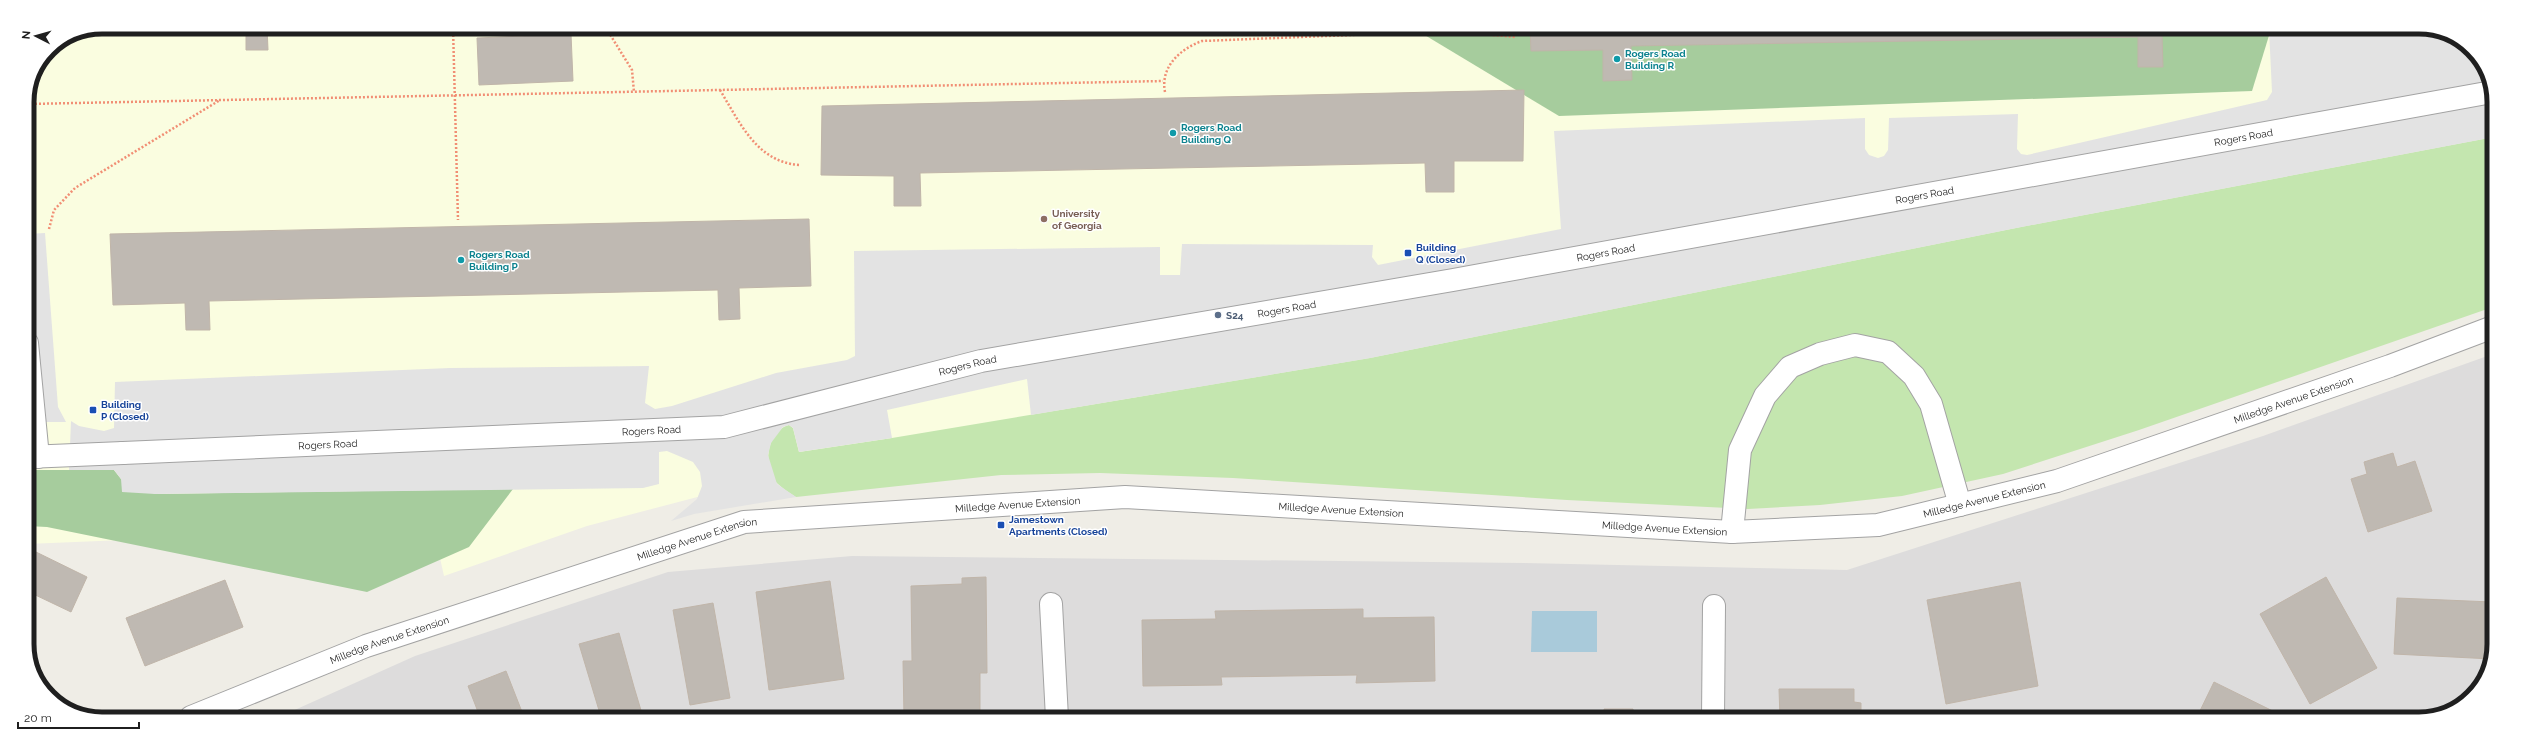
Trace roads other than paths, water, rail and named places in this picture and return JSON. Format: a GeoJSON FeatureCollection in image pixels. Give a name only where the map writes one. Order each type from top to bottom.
{"type":"FeatureCollection","features":[{"type":"Feature","properties":{"kind":"street","name":"Rogers Road"},"geometry":{"type":"LineString","coordinates":[[34,457],[724,427],[981,361],[1454,280],[2486,93]]}},
{"type":"Feature","properties":{"kind":"street","name":"Milledge Avenue Extension"},"geometry":{"type":"LineString","coordinates":[[203,712],[366,646],[744,522],[1125,497],[1732,532],[1878,525],[2057,481],[2390,366],[2487,329]]}},
{"type":"Feature","properties":{"kind":"street"},"geometry":{"type":"LineString","coordinates":[[1732,532],[1740,450],[1765,396],[1790,367],[1820,354],[1855,345],[1888,352],[1914,376],[1931,404],[1960,505]]}},
{"type":"Feature","properties":{"kind":"street"},"geometry":{"type":"LineString","coordinates":[[1051,604],[1057,712]]}},
{"type":"Feature","properties":{"kind":"street"},"geometry":{"type":"LineString","coordinates":[[1713,712],[1714,606]]}},
{"type":"Feature","properties":{"kind":"water"},"geometry":{"type":"Polygon","coordinates":[[[1532,611],[1597,611],[1597,652],[1531,652],[1532,611]]]}},
{"type":"Feature","properties":{"kind":"place","name":"Rogers Road Building R"},"geometry":{"type":"Point","coordinates":[1617,59]}},
{"type":"Feature","properties":{"kind":"place","name":"Rogers Road Building Q"},"geometry":{"type":"Point","coordinates":[1173,133]}},
{"type":"Feature","properties":{"kind":"place","name":"University of Georgia"},"geometry":{"type":"Point","coordinates":[1044,219]}},
{"type":"Feature","properties":{"kind":"place","name":"Building Q (Closed)"},"geometry":{"type":"Point","coordinates":[1408,253]}},
{"type":"Feature","properties":{"kind":"place","name":"Rogers Road Building P"},"geometry":{"type":"Point","coordinates":[461,260]}},
{"type":"Feature","properties":{"kind":"place","name":"S24"},"geometry":{"type":"Point","coordinates":[1218,315]}},
{"type":"Feature","properties":{"kind":"place","name":"Building P (Closed)"},"geometry":{"type":"Point","coordinates":[93,410]}},
{"type":"Feature","properties":{"kind":"place","name":"Jamestown Apartments (Closed)"},"geometry":{"type":"Point","coordinates":[1001,525]}}]}
